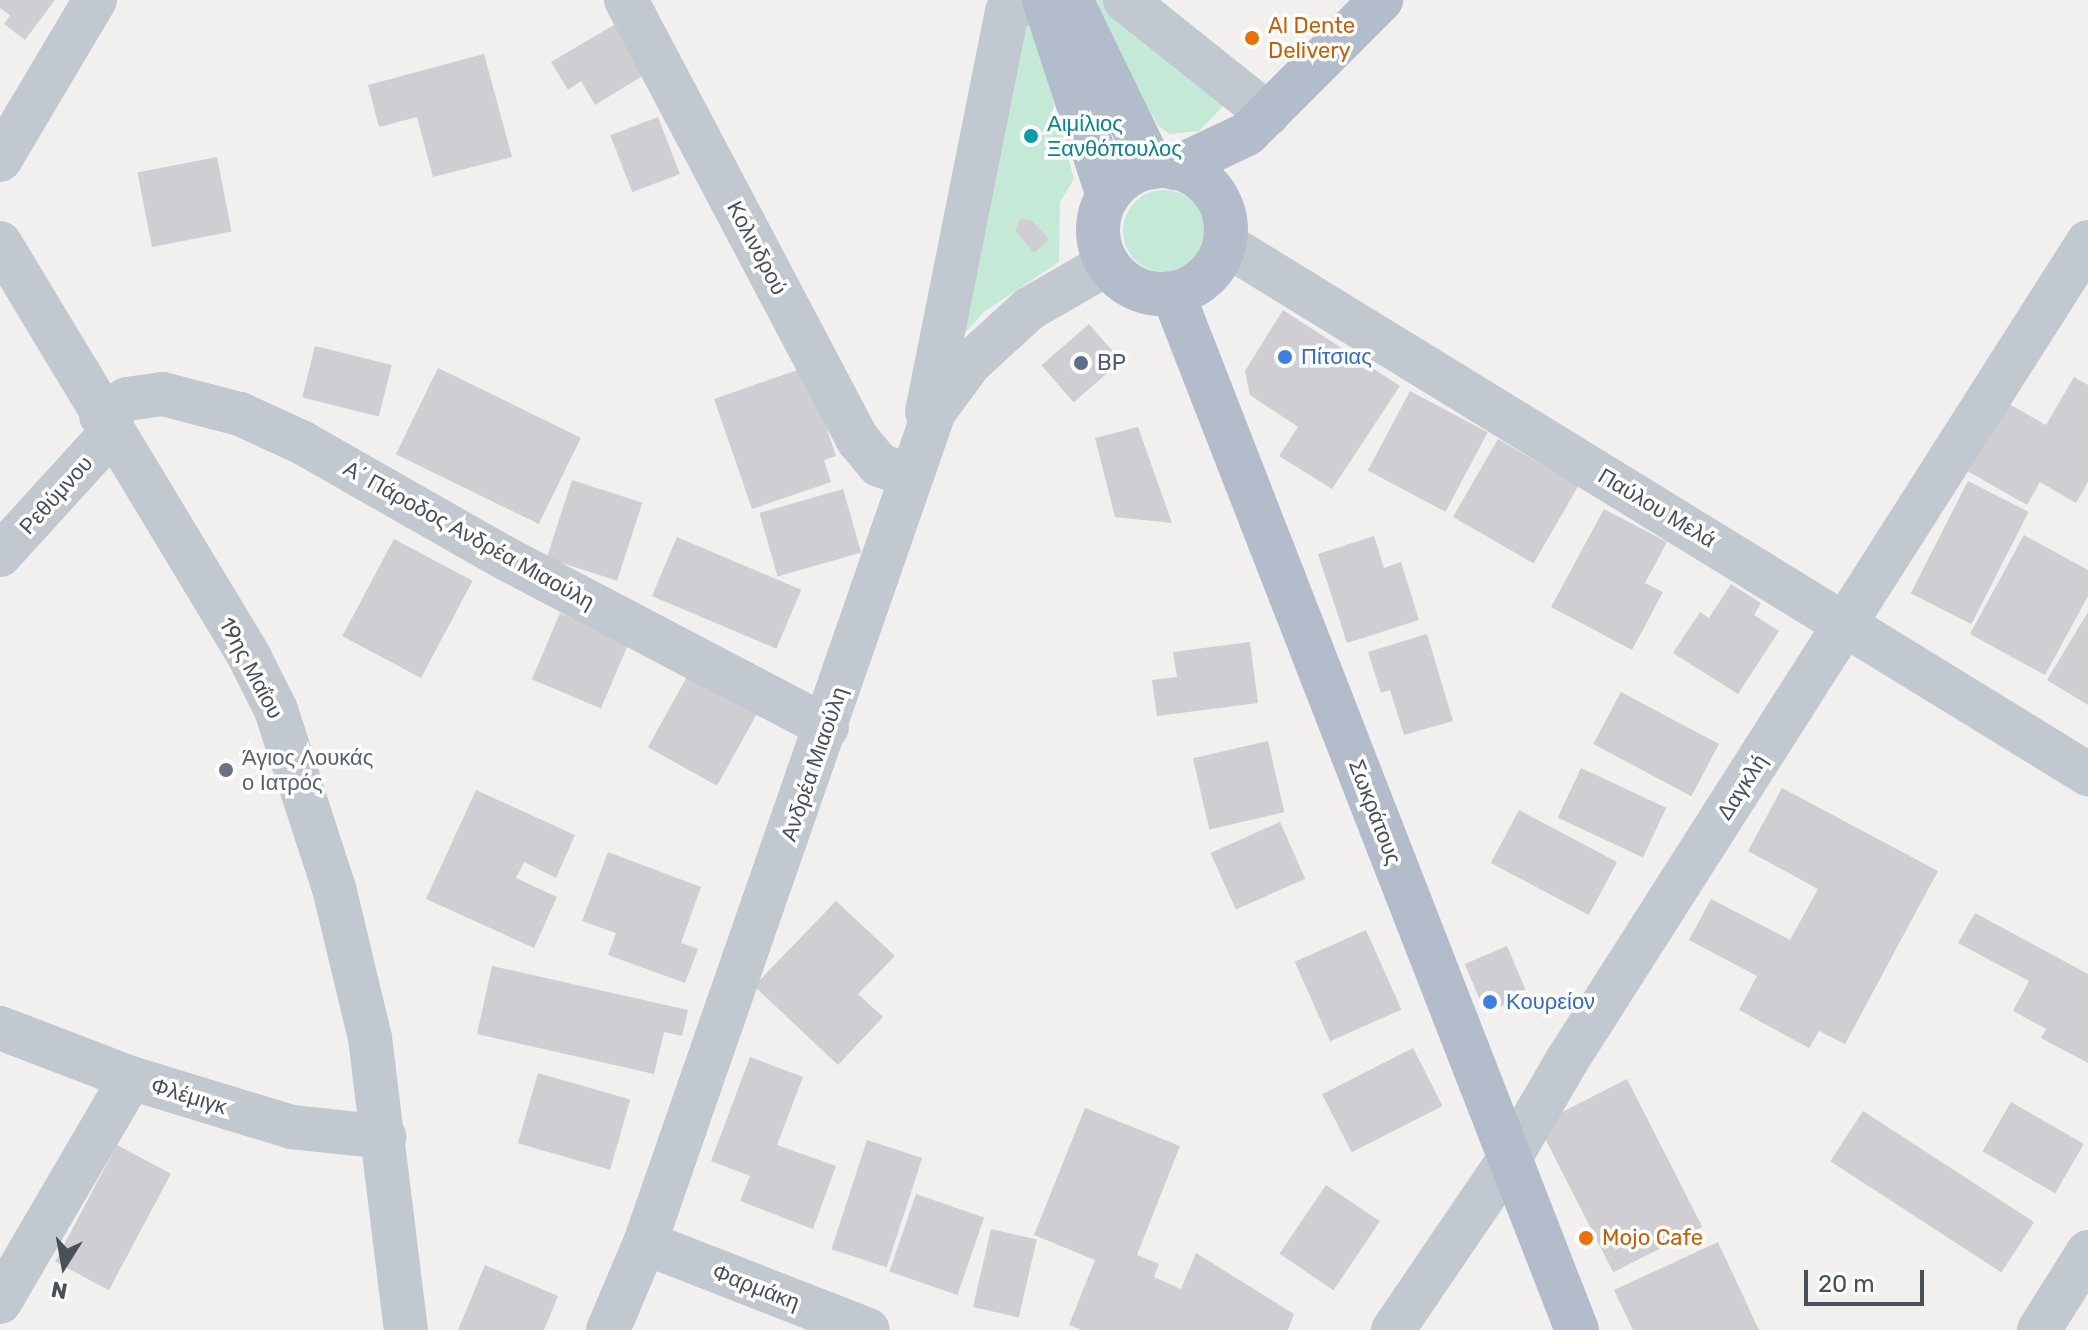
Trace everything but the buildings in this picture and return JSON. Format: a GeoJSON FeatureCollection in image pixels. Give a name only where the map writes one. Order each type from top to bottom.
{"type":"FeatureCollection","features":[{"type":"Feature","properties":{"kind":"main road"},"geometry":{"type":"LineString","coordinates":[[1044,0],[1108,196]]}},
{"type":"Feature","properties":{"kind":"main road"},"geometry":{"type":"LineString","coordinates":[[1071,0],[1164,168],[1202,179],[1224,226]]}},
{"type":"Feature","properties":{"kind":"main road"},"geometry":{"type":"LineString","coordinates":[[1258,124],[1207,277],[1173,294],[1136,289],[1107,264],[1097,230],[1108,196],[1134,172],[1164,168],[1258,124],[1381,0]]}},
{"type":"Feature","properties":{"kind":"main road","name":"Σωκράτους"},"geometry":{"type":"LineString","coordinates":[[1173,294],[1577,1330]]}},
{"type":"Feature","properties":{"kind":"street"},"geometry":{"type":"LineString","coordinates":[[0,160],[95,0]]}},
{"type":"Feature","properties":{"kind":"street","name":"Κολινδρού"},"geometry":{"type":"LineString","coordinates":[[626,0],[859,441],[879,465],[914,461]]}},
{"type":"Feature","properties":{"kind":"street"},"geometry":{"type":"LineString","coordinates":[[914,461],[1007,12],[1030,0]]}},
{"type":"Feature","properties":{"kind":"street"},"geometry":{"type":"LineString","coordinates":[[1125,0],[1258,124]]}},
{"type":"Feature","properties":{"kind":"street","name":"Παύλου Μελά"},"geometry":{"type":"LineString","coordinates":[[1224,226],[1846,624],[2088,774]]}},
{"type":"Feature","properties":{"kind":"street","name":"Δαγκλή"},"geometry":{"type":"LineString","coordinates":[[1393,1330],[1510,1158],[1566,1062],[2088,242]]}},
{"type":"Feature","properties":{"kind":"street","name":"19ης Μαΐου"},"geometry":{"type":"LineString","coordinates":[[0,243],[106,425],[250,658],[276,710],[354,964],[384,1137],[406,1330]]}},
{"type":"Feature","properties":{"kind":"street","name":"Ανδρέα Μιαούλη"},"geometry":{"type":"LineString","coordinates":[[608,1330],[645,1243],[827,727],[914,461],[934,412],[970,363],[1029,309],[1107,264]]}},
{"type":"Feature","properties":{"kind":"street","name":"Α΄ Πάροδος Ανδρέα Μιαούλη"},"geometry":{"type":"LineString","coordinates":[[106,425],[127,399],[163,394],[240,414],[303,443],[503,557],[827,727]]}},
{"type":"Feature","properties":{"kind":"street","name":"Ρεθύμνου"},"geometry":{"type":"LineString","coordinates":[[0,555],[106,425]]}},
{"type":"Feature","properties":{"kind":"street","name":"Φλέμιγκ"},"geometry":{"type":"LineString","coordinates":[[0,1028],[131,1078],[291,1127],[384,1137]]}},
{"type":"Feature","properties":{"kind":"street"},"geometry":{"type":"LineString","coordinates":[[0,1302],[131,1078]]}},
{"type":"Feature","properties":{"kind":"street","name":"Φαρμάκη"},"geometry":{"type":"LineString","coordinates":[[645,1243],[868,1330]]}},
{"type":"Feature","properties":{"kind":"street"},"geometry":{"type":"LineString","coordinates":[[2039,1330],[2088,1252]]}},
{"type":"Feature","properties":{"kind":"green space"},"geometry":{"type":"Polygon","coordinates":[[[1082,0],[1109,0],[1230,99],[1199,131],[1169,134],[1158,125],[1082,0]]]}},
{"type":"Feature","properties":{"kind":"green space"},"geometry":{"type":"Polygon","coordinates":[[[1030,13],[1074,179],[1060,202],[1059,262],[985,311],[950,349],[1013,21],[1030,13]]]}},
{"type":"Feature","properties":{"kind":"green space"},"geometry":{"type":"Polygon","coordinates":[[[1156,190],[1172,190],[1187,197],[1198,208],[1205,231],[1202,247],[1193,260],[1172,272],[1156,272],[1141,265],[1130,254],[1123,239],[1123,223],[1130,208],[1141,197],[1156,190]]]}},
{"type":"Feature","properties":{"kind":"place","name":"Al Dente Delivery"},"geometry":{"type":"Point","coordinates":[1252,38]}},
{"type":"Feature","properties":{"kind":"place","name":"Αιμίλιος Ξανθόπουλος"},"geometry":{"type":"Point","coordinates":[1031,136]}},
{"type":"Feature","properties":{"kind":"place","name":"Πίτσιας"},"geometry":{"type":"Point","coordinates":[1285,357]}},
{"type":"Feature","properties":{"kind":"place","name":"BP"},"geometry":{"type":"Point","coordinates":[1081,363]}},
{"type":"Feature","properties":{"kind":"place","name":"Άγιος Λουκάς ο Ιατρός"},"geometry":{"type":"Point","coordinates":[226,770]}},
{"type":"Feature","properties":{"kind":"place","name":"Κουρείον"},"geometry":{"type":"Point","coordinates":[1490,1002]}},
{"type":"Feature","properties":{"kind":"place","name":"Mojo Cafe"},"geometry":{"type":"Point","coordinates":[1586,1238]}}]}
